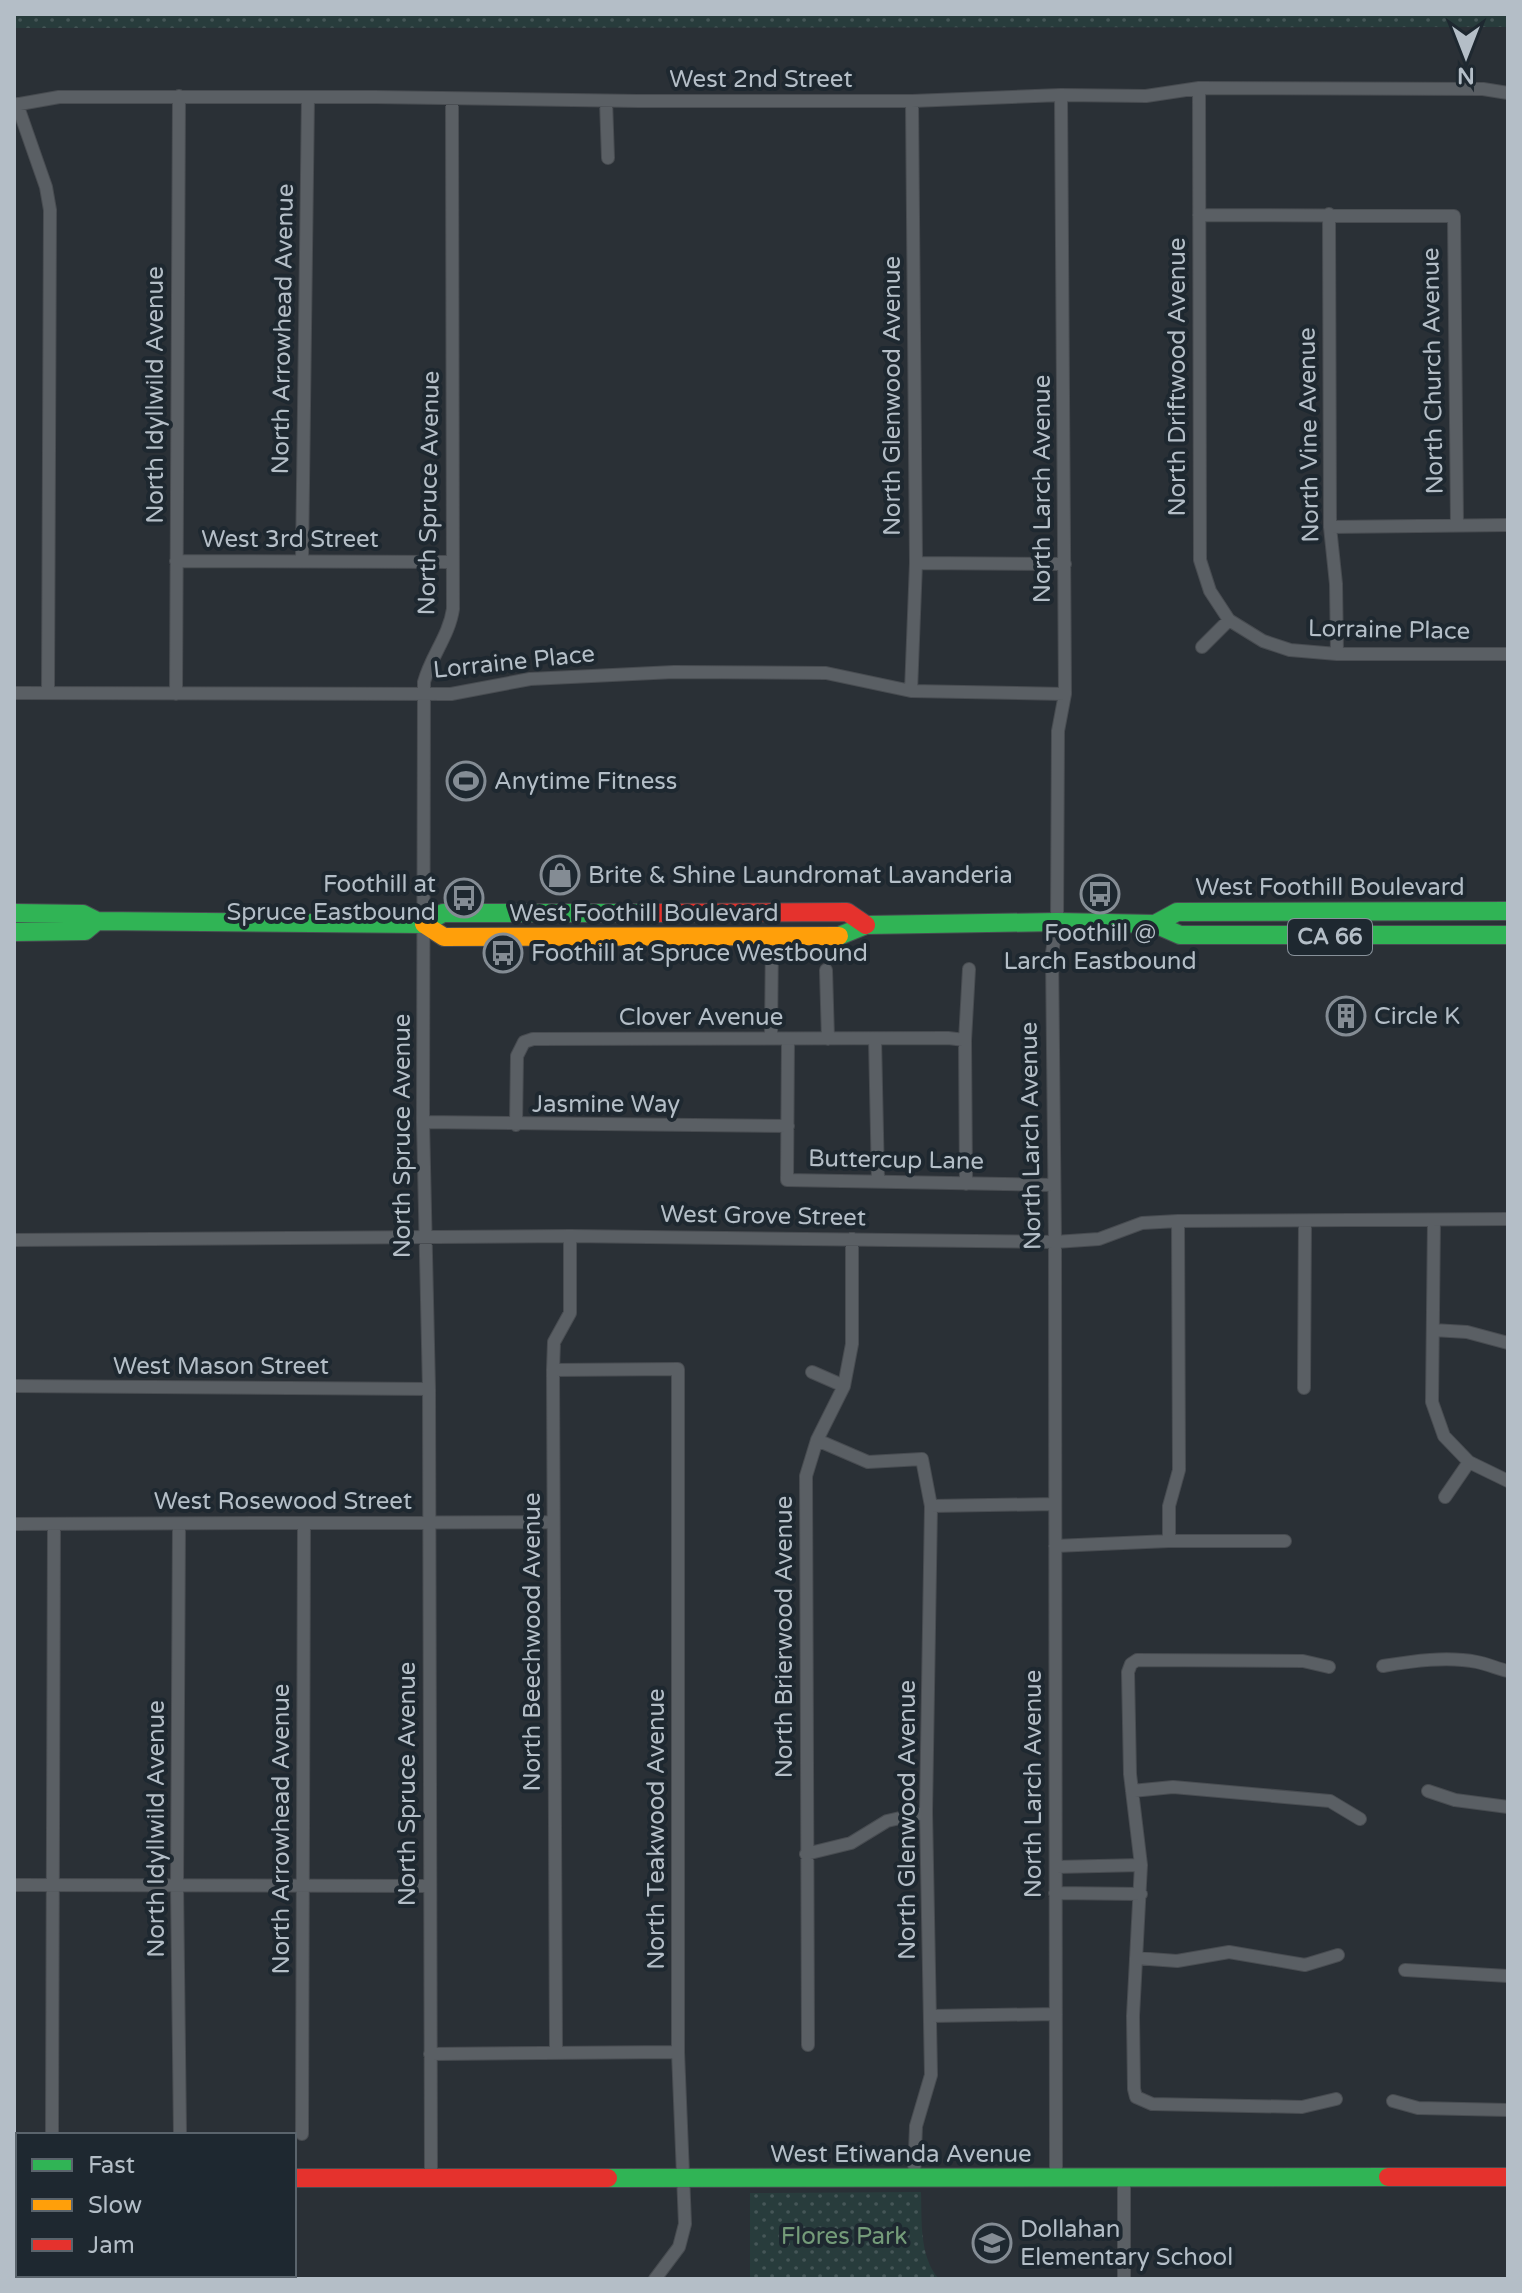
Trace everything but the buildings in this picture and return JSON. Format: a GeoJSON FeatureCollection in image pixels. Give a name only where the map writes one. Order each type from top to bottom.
{"type":"FeatureCollection","features":[{"type":"Feature","properties":{"kind":"main road"},"geometry":{"type":"LineString","coordinates":[[1367,937],[1373,927],[1384,923],[1442,923],[1470,911]]}},
{"type":"Feature","properties":{"kind":"main road","name":"West Foothill Boulevard"},"geometry":{"type":"LineString","coordinates":[[1155,924],[1177,912],[1508,911]]}},
{"type":"Feature","properties":{"kind":"main road","name":"West Foothill Boulevard"},"geometry":{"type":"LineString","coordinates":[[14,913],[83,914],[97,921],[424,924],[443,913],[847,912],[866,925]]}},
{"type":"Feature","properties":{"kind":"main road"},"geometry":{"type":"LineString","coordinates":[[1201,936],[1206,924],[1300,921],[1317,912]]}},
{"type":"Feature","properties":{"kind":"main road","name":"West Foothill Boulevard"},"geometry":{"type":"LineString","coordinates":[[14,932],[85,931],[97,921]]}},
{"type":"Feature","properties":{"kind":"main road","name":"West Foothill Boulevard"},"geometry":{"type":"LineString","coordinates":[[424,924],[444,937],[835,937],[866,925],[1057,922],[1155,924],[1180,935],[1201,936],[1508,935]]}},
{"type":"Feature","properties":{"kind":"main road","name":"West Etiwanda Avenue"},"geometry":{"type":"LineString","coordinates":[[296,2178],[1508,2177]]}},
{"type":"Feature","properties":{"kind":"street","name":"West 2nd Street"},"geometry":{"type":"LineString","coordinates":[[16,104],[59,97],[179,96],[912,101],[1061,95],[1146,96],[1199,88],[1483,89],[1508,93]]}},
{"type":"Feature","properties":{"kind":"street","name":"North Driftwood Avenue"},"geometry":{"type":"LineString","coordinates":[[1199,88],[1200,560],[1210,591],[1229,620]]}},
{"type":"Feature","properties":{"kind":"street","name":"North Larch Avenue"},"geometry":{"type":"LineString","coordinates":[[1056,2177],[1052,953],[1057,922],[1058,731],[1065,694],[1061,95]]}},
{"type":"Feature","properties":{"kind":"street","name":"North Idyllwild Avenue"},"geometry":{"type":"LineString","coordinates":[[176,694],[179,96]]}},
{"type":"Feature","properties":{"kind":"street","name":"North Arrowhead Avenue"},"geometry":{"type":"LineString","coordinates":[[302,561],[308,97]]}},
{"type":"Feature","properties":{"kind":"street","name":"North Spruce Avenue"},"geometry":{"type":"LineString","coordinates":[[431,2178],[429,1389],[423,1122],[424,693],[428,670],[451,623],[452,99]]}},
{"type":"Feature","properties":{"kind":"street"},"geometry":{"type":"LineString","coordinates":[[606,101],[608,158]]}},
{"type":"Feature","properties":{"kind":"street","name":"North Glenwood Avenue"},"geometry":{"type":"LineString","coordinates":[[911,691],[916,563],[912,101]]}},
{"type":"Feature","properties":{"kind":"street"},"geometry":{"type":"LineString","coordinates":[[16,104],[46,187],[50,210],[48,693]]}},
{"type":"Feature","properties":{"kind":"street"},"geometry":{"type":"LineString","coordinates":[[1199,215],[1329,214]]}},
{"type":"Feature","properties":{"kind":"street","name":"North Church Avenue"},"geometry":{"type":"LineString","coordinates":[[1329,214],[1454,216],[1457,526]]}},
{"type":"Feature","properties":{"kind":"street","name":"North Vine Avenue"},"geometry":{"type":"LineString","coordinates":[[1329,214],[1330,527],[1336,584],[1337,654]]}},
{"type":"Feature","properties":{"kind":"street"},"geometry":{"type":"LineString","coordinates":[[1330,527],[1508,525]]}},
{"type":"Feature","properties":{"kind":"street","name":"West 3rd Street"},"geometry":{"type":"LineString","coordinates":[[176,561],[452,562]]}},
{"type":"Feature","properties":{"kind":"street"},"geometry":{"type":"LineString","coordinates":[[916,563],[1065,564]]}},
{"type":"Feature","properties":{"kind":"street"},"geometry":{"type":"LineString","coordinates":[[1202,647],[1229,620]]}},
{"type":"Feature","properties":{"kind":"street","name":"Lorraine Place"},"geometry":{"type":"LineString","coordinates":[[1229,620],[1263,641],[1290,650],[1337,654],[1508,654]]}},
{"type":"Feature","properties":{"kind":"street","name":"Lorraine Place"},"geometry":{"type":"LineString","coordinates":[[14,693],[451,694],[532,678],[674,672],[826,673],[911,691],[1065,694]]}},
{"type":"Feature","properties":{"kind":"street"},"geometry":{"type":"LineString","coordinates":[[771,1038],[772,937]]}},
{"type":"Feature","properties":{"kind":"street"},"geometry":{"type":"LineString","coordinates":[[966,1184],[965,1040],[969,969]]}},
{"type":"Feature","properties":{"kind":"street"},"geometry":{"type":"LineString","coordinates":[[826,970],[828,1039]]}},
{"type":"Feature","properties":{"kind":"street","name":"Clover Avenue"},"geometry":{"type":"LineString","coordinates":[[516,1125],[517,1056],[524,1042],[533,1039],[965,1040]]}},
{"type":"Feature","properties":{"kind":"street"},"geometry":{"type":"LineString","coordinates":[[788,1039],[788,1126]]}},
{"type":"Feature","properties":{"kind":"street"},"geometry":{"type":"LineString","coordinates":[[875,1039],[878,1181]]}},
{"type":"Feature","properties":{"kind":"street","name":"Jasmine Way"},"geometry":{"type":"LineString","coordinates":[[423,1122],[788,1126]]}},
{"type":"Feature","properties":{"kind":"street","name":"Buttercup Lane"},"geometry":{"type":"LineString","coordinates":[[788,1126],[787,1180],[1053,1185]]}},
{"type":"Feature","properties":{"kind":"street","name":"West Grove Street"},"geometry":{"type":"LineString","coordinates":[[14,1240],[570,1236],[1055,1242],[1099,1239],[1142,1223],[1178,1221],[1508,1219]]}},
{"type":"Feature","properties":{"kind":"street"},"geometry":{"type":"LineString","coordinates":[[1434,1220],[1432,1402],[1444,1436],[1469,1462],[1508,1481]]}},
{"type":"Feature","properties":{"kind":"street"},"geometry":{"type":"LineString","coordinates":[[1169,1541],[1169,1506],[1179,1470],[1178,1221]]}},
{"type":"Feature","properties":{"kind":"street"},"geometry":{"type":"LineString","coordinates":[[1304,1388],[1305,1221]]}},
{"type":"Feature","properties":{"kind":"street","name":"North Beechwood Avenue"},"geometry":{"type":"LineString","coordinates":[[556,2053],[553,1370],[554,1342],[570,1313],[570,1236]]}},
{"type":"Feature","properties":{"kind":"street","name":"North Brierwood Avenue"},"geometry":{"type":"LineString","coordinates":[[808,2045],[806,1476],[817,1440],[844,1386],[852,1344],[852,1239]]}},
{"type":"Feature","properties":{"kind":"street"},"geometry":{"type":"LineString","coordinates":[[1433,1330],[1467,1332],[1508,1343]]}},
{"type":"Feature","properties":{"kind":"street","name":"North Teakwood Avenue"},"geometry":{"type":"LineString","coordinates":[[553,1370],[678,1369],[678,2052],[685,2224],[679,2247],[655,2279]]}},
{"type":"Feature","properties":{"kind":"street"},"geometry":{"type":"LineString","coordinates":[[812,1372],[844,1386]]}},
{"type":"Feature","properties":{"kind":"street","name":"West Mason Street"},"geometry":{"type":"LineString","coordinates":[[14,1386],[429,1389]]}},
{"type":"Feature","properties":{"kind":"street","name":"North Glenwood Avenue"},"geometry":{"type":"LineString","coordinates":[[817,1440],[868,1462],[922,1459],[931,1506],[926,1812],[931,2075],[916,2126],[914,2178]]}},
{"type":"Feature","properties":{"kind":"street"},"geometry":{"type":"LineString","coordinates":[[1445,1497],[1469,1462]]}},
{"type":"Feature","properties":{"kind":"street"},"geometry":{"type":"LineString","coordinates":[[931,1506],[1055,1504]]}},
{"type":"Feature","properties":{"kind":"street","name":"West Rosewood Street"},"geometry":{"type":"LineString","coordinates":[[14,1524],[553,1522]]}},
{"type":"Feature","properties":{"kind":"street"},"geometry":{"type":"LineString","coordinates":[[52,2133],[54,1524]]}},
{"type":"Feature","properties":{"kind":"street","name":"North Idyllwild Avenue"},"geometry":{"type":"LineString","coordinates":[[179,1524],[177,1885],[180,2133]]}},
{"type":"Feature","properties":{"kind":"street","name":"North Arrowhead Avenue"},"geometry":{"type":"LineString","coordinates":[[302,2134],[304,1524]]}},
{"type":"Feature","properties":{"kind":"street"},"geometry":{"type":"LineString","coordinates":[[1055,1546],[1169,1541],[1285,1541]]}},
{"type":"Feature","properties":{"kind":"street"},"geometry":{"type":"LineString","coordinates":[[1329,1667],[1303,1661],[1137,1660],[1131,1664],[1128,1672],[1132,1791],[1141,1865],[1133,2016],[1134,2089],[1136,2097],[1152,2104],[1302,2107],[1336,2099]]}},
{"type":"Feature","properties":{"kind":"street"},"geometry":{"type":"LineString","coordinates":[[1383,1666],[1417,1660],[1446,1660],[1477,1662],[1508,1671]]}},
{"type":"Feature","properties":{"kind":"street"},"geometry":{"type":"LineString","coordinates":[[1132,1791],[1173,1787],[1330,1801],[1360,1819]]}},
{"type":"Feature","properties":{"kind":"street"},"geometry":{"type":"LineString","coordinates":[[1428,1791],[1455,1800],[1508,1807]]}},
{"type":"Feature","properties":{"kind":"street"},"geometry":{"type":"LineString","coordinates":[[806,1854],[851,1843],[887,1821],[926,1812]]}},
{"type":"Feature","properties":{"kind":"street"},"geometry":{"type":"LineString","coordinates":[[1056,1867],[1141,1865]]}},
{"type":"Feature","properties":{"kind":"street"},"geometry":{"type":"LineString","coordinates":[[14,1885],[430,1886]]}},
{"type":"Feature","properties":{"kind":"street"},"geometry":{"type":"LineString","coordinates":[[1055,1893],[1141,1894]]}},
{"type":"Feature","properties":{"kind":"street"},"geometry":{"type":"LineString","coordinates":[[1136,1958],[1177,1961],[1229,1952],[1305,1965],[1338,1955]]}},
{"type":"Feature","properties":{"kind":"street"},"geometry":{"type":"LineString","coordinates":[[1405,1970],[1508,1976]]}},
{"type":"Feature","properties":{"kind":"street"},"geometry":{"type":"LineString","coordinates":[[931,2016],[1056,2014]]}},
{"type":"Feature","properties":{"kind":"street"},"geometry":{"type":"LineString","coordinates":[[430,2054],[678,2052]]}},
{"type":"Feature","properties":{"kind":"street"},"geometry":{"type":"LineString","coordinates":[[1393,2101],[1418,2108],[1508,2110]]}},
{"type":"Feature","properties":{"kind":"street"},"geometry":{"type":"LineString","coordinates":[[1124,2177],[1124,2279]]}},
{"type":"Feature","properties":{"kind":"green space"},"geometry":{"type":"Polygon","coordinates":[[[14,14],[1508,14],[1508,27],[14,28],[14,14]]]}},
{"type":"Feature","properties":{"kind":"green space","name":"Flores Park"},"geometry":{"type":"Polygon","coordinates":[[[921,2192],[925,2249],[939,2279],[750,2279],[750,2193],[921,2192]]]}},
{"type":"Feature","properties":{"kind":"traffic: fast"},"geometry":{"type":"LineString","coordinates":[[1155,924],[1177,912],[1508,911]]}},
{"type":"Feature","properties":{"kind":"traffic: fast"},"geometry":{"type":"LineString","coordinates":[[14,913],[83,914],[97,921],[424,924],[443,913],[644,913]]}},
{"type":"Feature","properties":{"kind":"traffic: fast"},"geometry":{"type":"LineString","coordinates":[[14,932],[85,931],[97,921]]}},
{"type":"Feature","properties":{"kind":"traffic: fast"},"geometry":{"type":"LineString","coordinates":[[839,936],[866,925],[1057,922],[1155,924],[1180,935],[1508,935]]}},
{"type":"Feature","properties":{"kind":"traffic: fast"},"geometry":{"type":"LineString","coordinates":[[608,2178],[1388,2177]]}},
{"type":"Feature","properties":{"kind":"traffic: slow"},"geometry":{"type":"LineString","coordinates":[[424,924],[444,937],[839,936]]}},
{"type":"Feature","properties":{"kind":"traffic: jam"},"geometry":{"type":"LineString","coordinates":[[644,913],[847,912],[866,925]]}},
{"type":"Feature","properties":{"kind":"traffic: jam"},"geometry":{"type":"LineString","coordinates":[[1388,2177],[1508,2177]]}},
{"type":"Feature","properties":{"kind":"traffic: jam"},"geometry":{"type":"LineString","coordinates":[[296,2178],[608,2178]]}},
{"type":"Feature","properties":{"kind":"place","name":"Anytime Fitness"},"geometry":{"type":"Point","coordinates":[466,781]}},
{"type":"Feature","properties":{"kind":"place","name":"Brite & Shine Laundromat Lavanderia"},"geometry":{"type":"Point","coordinates":[560,875]}},
{"type":"Feature","properties":{"kind":"place","name":"Foothill @ Larch Eastbound"},"geometry":{"type":"Point","coordinates":[1100,894]}},
{"type":"Feature","properties":{"kind":"place","name":"Foothill at Spruce Eastbound"},"geometry":{"type":"Point","coordinates":[464,898]}},
{"type":"Feature","properties":{"kind":"place","name":"Foothill at Spruce Westbound"},"geometry":{"type":"Point","coordinates":[503,953]}},
{"type":"Feature","properties":{"kind":"place","name":"Circle K"},"geometry":{"type":"Point","coordinates":[1346,1016]}},
{"type":"Feature","properties":{"kind":"place","name":"Dollahan Elementary School"},"geometry":{"type":"Point","coordinates":[992,2243]}}]}
